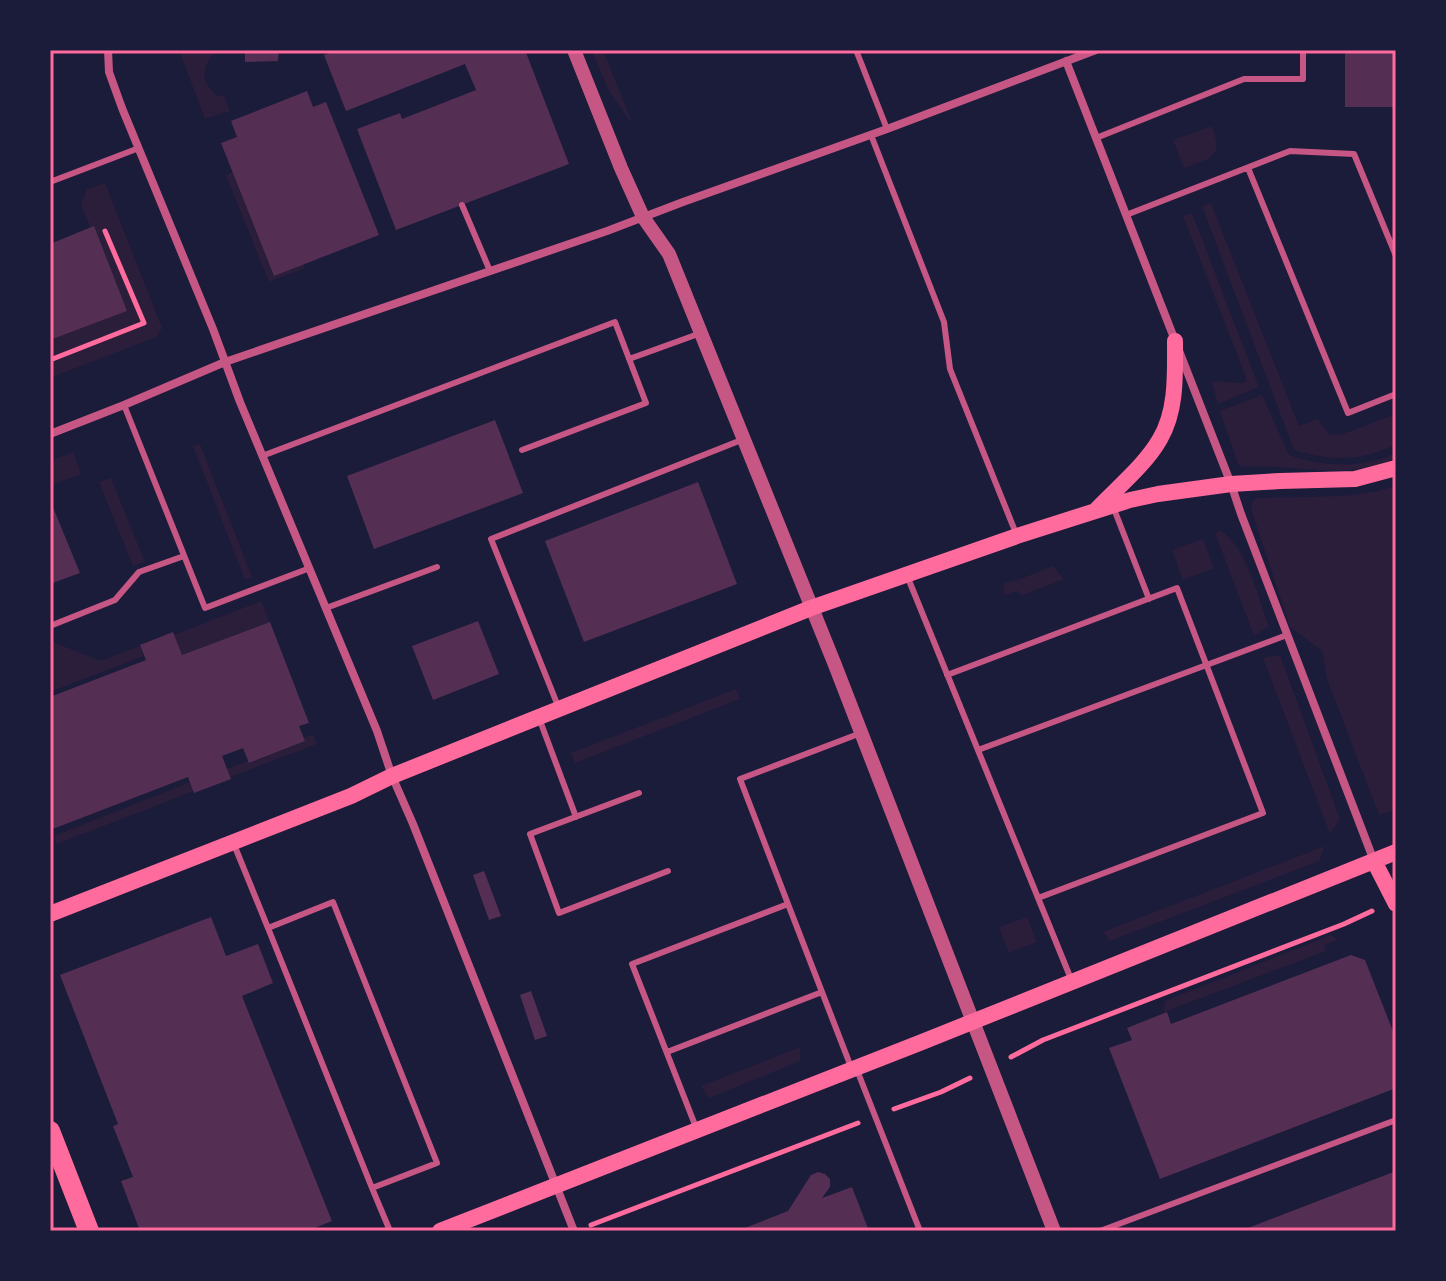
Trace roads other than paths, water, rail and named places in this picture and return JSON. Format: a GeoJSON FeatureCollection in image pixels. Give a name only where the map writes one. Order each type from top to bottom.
{"type":"FeatureCollection","features":[{"type":"Feature","properties":{"kind":"main road"},"geometry":{"type":"LineString","coordinates":[[1095,511],[1143,462],[1160,439],[1175,387],[1175,341]]}},
{"type":"Feature","properties":{"kind":"main road"},"geometry":{"type":"LineString","coordinates":[[50,914],[351,796],[392,776],[811,608],[1017,536],[1158,494],[1231,484],[1355,479],[1396,468]]}},
{"type":"Feature","properties":{"kind":"main road"},"geometry":{"type":"LineString","coordinates":[[440,1231],[1396,852]]}},
{"type":"Feature","properties":{"kind":"main road"},"geometry":{"type":"LineString","coordinates":[[1374,861],[1396,904]]}},
{"type":"Feature","properties":{"kind":"main road"},"geometry":{"type":"LineString","coordinates":[[50,1131],[89,1231]]}},
{"type":"Feature","properties":{"kind":"street"},"geometry":{"type":"LineString","coordinates":[[108,50],[109,72],[262,456],[377,731],[392,776],[574,1231]]}},
{"type":"Feature","properties":{"kind":"street"},"geometry":{"type":"LineString","coordinates":[[574,50],[643,217],[669,254],[861,733],[1054,1231]]}},
{"type":"Feature","properties":{"kind":"street"},"geometry":{"type":"LineString","coordinates":[[50,434],[225,362],[643,217],[1096,50]]}},
{"type":"Feature","properties":{"kind":"street"},"geometry":{"type":"LineString","coordinates":[[1066,61],[1374,861]]}},
{"type":"Feature","properties":{"kind":"lane"},"geometry":{"type":"LineString","coordinates":[[856,50],[887,129]]}},
{"type":"Feature","properties":{"kind":"lane"},"geometry":{"type":"LineString","coordinates":[[1096,138],[1244,79],[1303,79],[1303,50]]}},
{"type":"Feature","properties":{"kind":"lane"},"geometry":{"type":"LineString","coordinates":[[871,135],[944,322],[950,369],[1017,536]]}},
{"type":"Feature","properties":{"kind":"lane"},"geometry":{"type":"LineString","coordinates":[[50,182],[139,148]]}},
{"type":"Feature","properties":{"kind":"lane"},"geometry":{"type":"LineString","coordinates":[[1126,215],[1290,151],[1354,154],[1396,256]]}},
{"type":"Feature","properties":{"kind":"lane"},"geometry":{"type":"LineString","coordinates":[[1248,168],[1348,413],[1396,394]]}},
{"type":"Feature","properties":{"kind":"lane"},"geometry":{"type":"LineString","coordinates":[[462,205],[490,271]]}},
{"type":"Feature","properties":{"kind":"lane"},"geometry":{"type":"LineString","coordinates":[[262,456],[615,322],[646,403],[522,450]]}},
{"type":"Feature","properties":{"kind":"lane"},"geometry":{"type":"LineString","coordinates":[[629,359],[701,333]]}},
{"type":"Feature","properties":{"kind":"lane"},"geometry":{"type":"LineString","coordinates":[[124,405],[205,608],[310,568]]}},
{"type":"Feature","properties":{"kind":"lane"},"geometry":{"type":"LineString","coordinates":[[559,710],[491,539],[744,439]]}},
{"type":"Feature","properties":{"kind":"lane"},"geometry":{"type":"LineString","coordinates":[[1113,506],[1149,599]]}},
{"type":"Feature","properties":{"kind":"lane"},"geometry":{"type":"LineString","coordinates":[[50,626],[115,600],[139,572],[184,556]]}},
{"type":"Feature","properties":{"kind":"lane"},"geometry":{"type":"LineString","coordinates":[[326,608],[437,567]]}},
{"type":"Feature","properties":{"kind":"lane"},"geometry":{"type":"LineString","coordinates":[[906,575],[1072,982]]}},
{"type":"Feature","properties":{"kind":"lane"},"geometry":{"type":"LineString","coordinates":[[947,675],[1177,588],[1263,813],[1038,898]]}},
{"type":"Feature","properties":{"kind":"lane"},"geometry":{"type":"LineString","coordinates":[[978,750],[1287,635]]}},
{"type":"Feature","properties":{"kind":"lane"},"geometry":{"type":"LineString","coordinates":[[539,718],[576,817]]}},
{"type":"Feature","properties":{"kind":"lane"},"geometry":{"type":"LineString","coordinates":[[861,733],[740,779],[822,992],[920,1231]]}},
{"type":"Feature","properties":{"kind":"lane"},"geometry":{"type":"LineString","coordinates":[[639,793],[530,834],[559,913],[668,871]]}},
{"type":"Feature","properties":{"kind":"lane"},"geometry":{"type":"LineString","coordinates":[[233,842],[390,1231]]}},
{"type":"Feature","properties":{"kind":"lane"},"geometry":{"type":"LineString","coordinates":[[268,928],[333,902],[437,1163],[372,1188]]}},
{"type":"Feature","properties":{"kind":"lane"},"geometry":{"type":"LineString","coordinates":[[697,1130],[632,964],[788,904]]}},
{"type":"Feature","properties":{"kind":"lane"},"geometry":{"type":"LineString","coordinates":[[667,1052],[822,992]]}},
{"type":"Feature","properties":{"kind":"lane"},"geometry":{"type":"LineString","coordinates":[[1100,1231],[1396,1120]]}}]}
